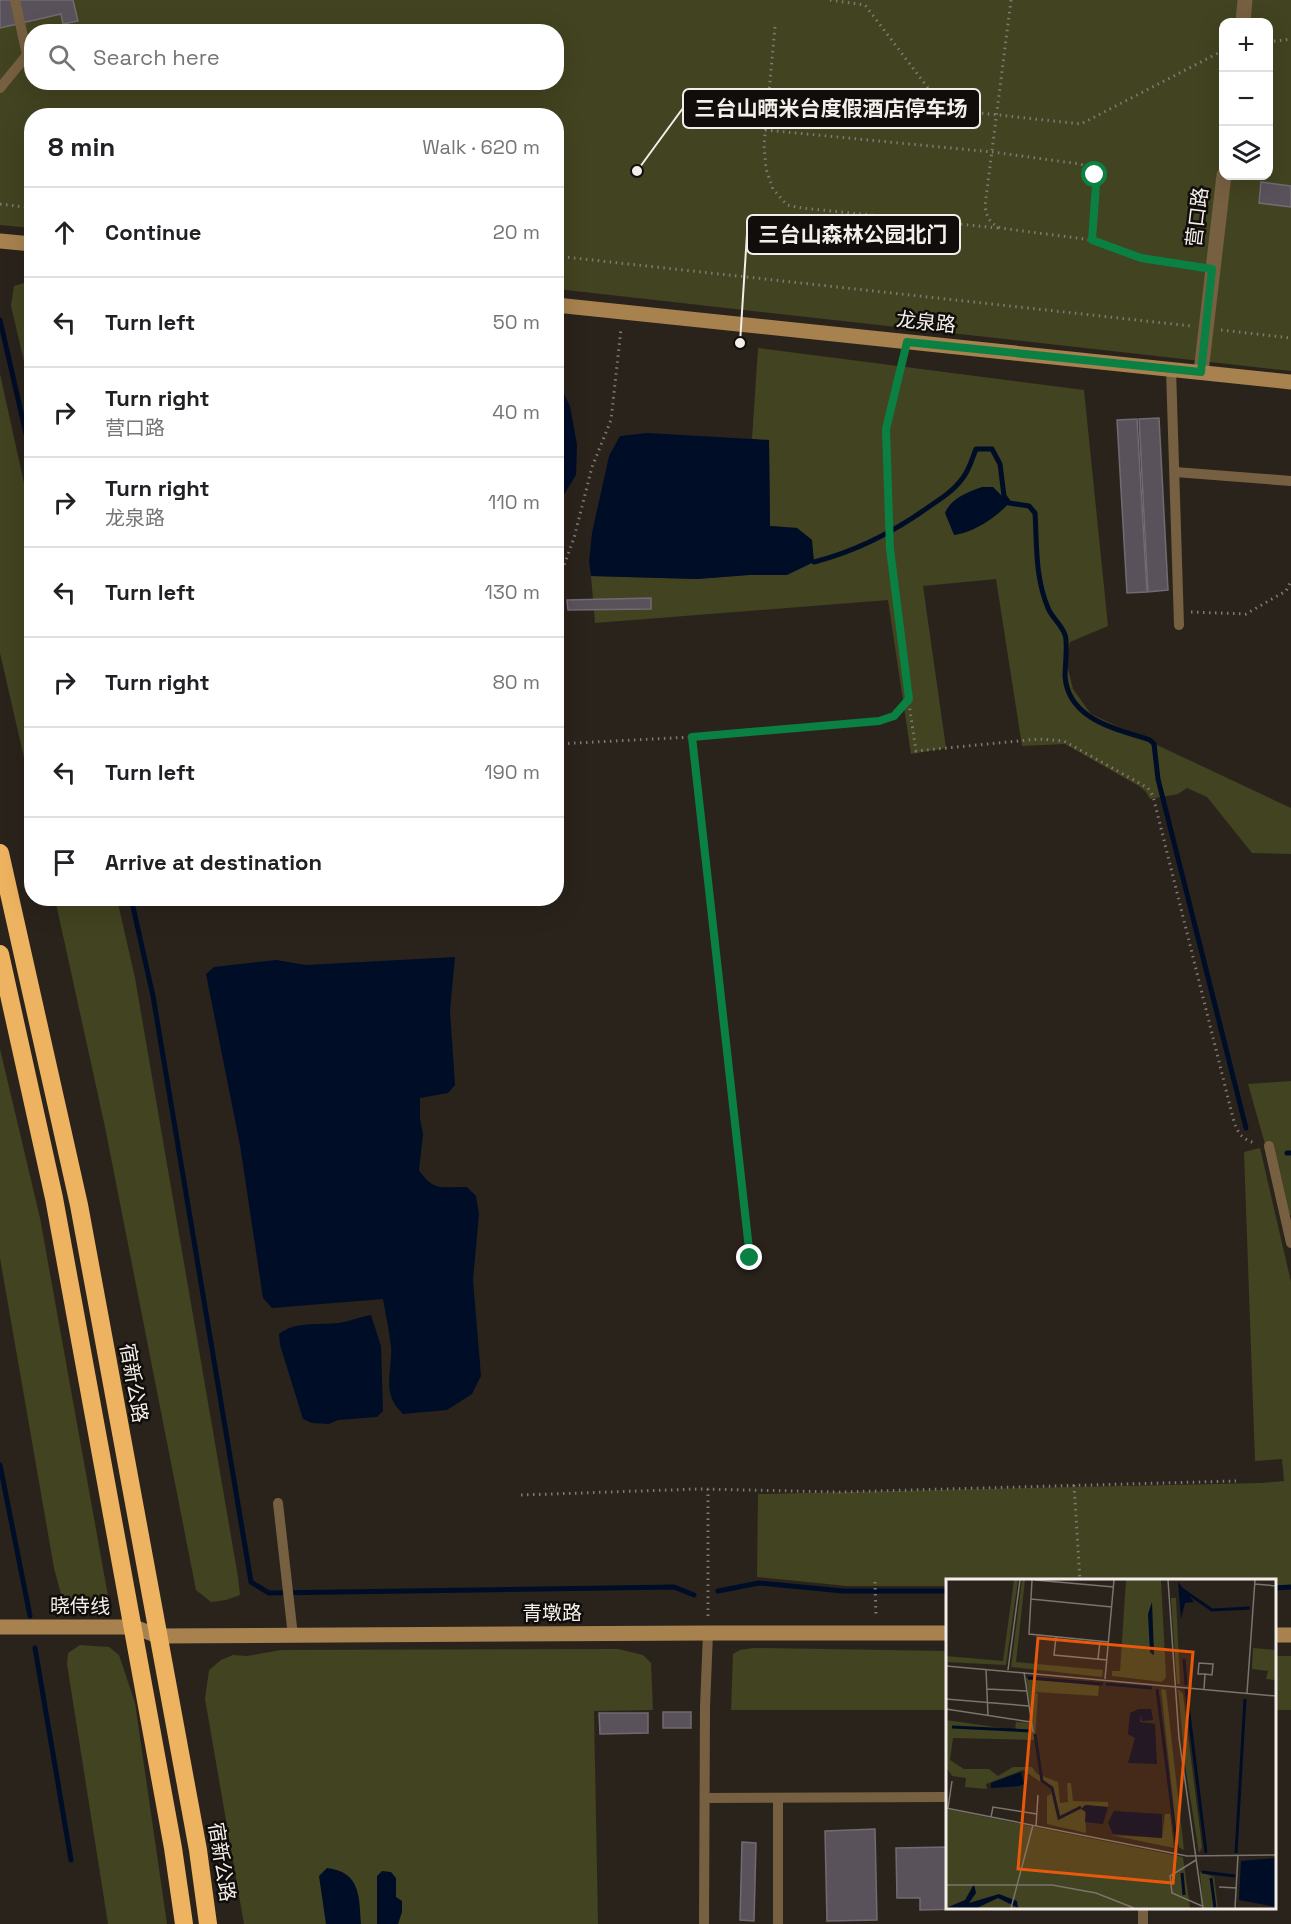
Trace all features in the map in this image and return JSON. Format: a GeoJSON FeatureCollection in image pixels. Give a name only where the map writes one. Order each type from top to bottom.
{"type":"FeatureCollection","features":[{"type":"Feature","properties":{"kind":"highway","name":"宿新公路"},"geometry":{"type":"LineString","coordinates":[[0,853],[79,1204],[198,1850],[208,1924]]}},
{"type":"Feature","properties":{"kind":"highway"},"geometry":{"type":"LineString","coordinates":[[0,954],[54,1198],[134,1627],[184,1924]]}},
{"type":"Feature","properties":{"kind":"main road"},"geometry":{"type":"LineString","coordinates":[[0,241],[24,243]]}},
{"type":"Feature","properties":{"kind":"main road","name":"龙泉路"},"geometry":{"type":"LineString","coordinates":[[564,306],[1291,382]]}},
{"type":"Feature","properties":{"kind":"main road","name":"晓侍线"},"geometry":{"type":"LineString","coordinates":[[0,1628],[134,1627],[158,1636]]}},
{"type":"Feature","properties":{"kind":"main road","name":"青墩路"},"geometry":{"type":"LineString","coordinates":[[158,1636],[946,1633]]}},
{"type":"Feature","properties":{"kind":"street"},"geometry":{"type":"LineString","coordinates":[[1243,18],[1245,0]]}},
{"type":"Feature","properties":{"kind":"street","name":"营口路"},"geometry":{"type":"LineString","coordinates":[[1201,372],[1204,328],[1223,180]]}},
{"type":"Feature","properties":{"kind":"lane"},"geometry":{"type":"LineString","coordinates":[[15,0],[24,41]]}},
{"type":"Feature","properties":{"kind":"lane"},"geometry":{"type":"LineString","coordinates":[[0,88],[24,59]]}},
{"type":"Feature","properties":{"kind":"lane"},"geometry":{"type":"LineString","coordinates":[[1171,369],[1179,625]]}},
{"type":"Feature","properties":{"kind":"lane"},"geometry":{"type":"LineString","coordinates":[[1175,472],[1291,481]]}},
{"type":"Feature","properties":{"kind":"lane"},"geometry":{"type":"LineString","coordinates":[[1269,1146],[1291,1244]]}},
{"type":"Feature","properties":{"kind":"lane"},"geometry":{"type":"LineString","coordinates":[[278,1503],[293,1636]]}},
{"type":"Feature","properties":{"kind":"lane"},"geometry":{"type":"LineString","coordinates":[[704,1924],[708,1633]]}},
{"type":"Feature","properties":{"kind":"lane"},"geometry":{"type":"LineString","coordinates":[[705,1798],[946,1797]]}},
{"type":"Feature","properties":{"kind":"lane"},"geometry":{"type":"LineString","coordinates":[[778,1798],[778,1924]]}},
{"type":"Feature","properties":{"kind":"path"},"geometry":{"type":"LineString","coordinates":[[830,0],[865,4],[944,109],[1081,124],[1219,53]]}},
{"type":"Feature","properties":{"kind":"path"},"geometry":{"type":"LineString","coordinates":[[1000,228],[992,224],[985,206],[1011,0]]}},
{"type":"Feature","properties":{"kind":"path"},"geometry":{"type":"LineString","coordinates":[[774,27],[764,145],[766,169],[773,189],[787,205],[1092,240],[1141,258],[1212,269]]}},
{"type":"Feature","properties":{"kind":"path"},"geometry":{"type":"LineString","coordinates":[[1273,41],[1291,39]]}},
{"type":"Feature","properties":{"kind":"path"},"geometry":{"type":"LineString","coordinates":[[765,130],[992,152],[1089,167],[1095,175],[1096,184],[1092,240]]}},
{"type":"Feature","properties":{"kind":"path"},"geometry":{"type":"LineString","coordinates":[[0,204],[24,207]]}},
{"type":"Feature","properties":{"kind":"path"},"geometry":{"type":"LineString","coordinates":[[564,257],[1291,338]]}},
{"type":"Feature","properties":{"kind":"path"},"geometry":{"type":"LineString","coordinates":[[564,565],[574,538],[592,467],[611,420],[623,312]]}},
{"type":"Feature","properties":{"kind":"path"},"geometry":{"type":"LineString","coordinates":[[907,342],[886,429],[890,549],[916,752],[1039,739],[1064,741],[1148,788],[1153,796],[1237,1130],[1245,1140],[1269,1146]]}},
{"type":"Feature","properties":{"kind":"path"},"geometry":{"type":"LineString","coordinates":[[1178,612],[1246,614],[1286,591],[1291,581]]}},
{"type":"Feature","properties":{"kind":"path"},"geometry":{"type":"LineString","coordinates":[[564,744],[692,737],[879,721],[894,716],[909,699]]}},
{"type":"Feature","properties":{"kind":"path"},"geometry":{"type":"LineString","coordinates":[[692,737],[750,1258]]}},
{"type":"Feature","properties":{"kind":"path"},"geometry":{"type":"LineString","coordinates":[[521,1495],[708,1489],[839,1492],[1236,1481]]}},
{"type":"Feature","properties":{"kind":"path"},"geometry":{"type":"LineString","coordinates":[[1074,1485],[1080,1579]]}},
{"type":"Feature","properties":{"kind":"path"},"geometry":{"type":"LineString","coordinates":[[708,1489],[708,1633]]}},
{"type":"Feature","properties":{"kind":"path"},"geometry":{"type":"LineString","coordinates":[[875,1583],[877,1633]]}},
{"type":"Feature","properties":{"kind":"green space"},"geometry":{"type":"Polygon","coordinates":[[[0,0],[1291,0],[1291,371],[564,290],[564,108],[24,108],[24,227],[0,225],[0,0]]]}},
{"type":"Feature","properties":{"kind":"green space"},"geometry":{"type":"Polygon","coordinates":[[[24,283],[24,361],[11,306],[14,286],[24,283]]]}},
{"type":"Feature","properties":{"kind":"green space"},"geometry":{"type":"Polygon","coordinates":[[[758,348],[1084,390],[1108,626],[1070,642],[1066,661],[1073,689],[1091,714],[1291,808],[1291,854],[1252,853],[1207,797],[1187,788],[1178,794],[1150,799],[1139,786],[1065,744],[1022,746],[996,579],[923,586],[946,748],[911,754],[888,600],[595,623],[591,576],[697,579],[787,575],[812,540],[797,528],[770,526],[769,441],[752,439],[758,348]]]}},
{"type":"Feature","properties":{"kind":"green space"},"geometry":{"type":"Polygon","coordinates":[[[0,374],[24,483],[24,758],[0,653],[0,374]]]}},
{"type":"Feature","properties":{"kind":"green space"},"geometry":{"type":"Polygon","coordinates":[[[57,906],[119,906],[135,978],[238,1577],[240,1595],[226,1600],[211,1602],[196,1590],[105,1127],[57,906]]]}},
{"type":"Feature","properties":{"kind":"green space"},"geometry":{"type":"Polygon","coordinates":[[[0,1049],[40,1218],[108,1596],[93,1607],[74,1605],[62,1598],[54,1568],[0,1258],[0,1049]]]}},
{"type":"Feature","properties":{"kind":"green space"},"geometry":{"type":"Polygon","coordinates":[[[1291,1081],[1291,1215],[1285,1215],[1248,1084],[1291,1081]]]}},
{"type":"Feature","properties":{"kind":"green space"},"geometry":{"type":"Polygon","coordinates":[[[1260,1148],[1291,1282],[1291,1587],[1276,1587],[1276,1579],[946,1579],[946,1586],[847,1586],[757,1577],[758,1494],[1284,1481],[1282,1459],[1255,1461],[1244,1152],[1260,1148]]]}},
{"type":"Feature","properties":{"kind":"green space"},"geometry":{"type":"Polygon","coordinates":[[[80,1645],[109,1647],[119,1655],[135,1703],[167,1924],[108,1924],[67,1664],[68,1653],[80,1645]]]}},
{"type":"Feature","properties":{"kind":"green space"},"geometry":{"type":"Polygon","coordinates":[[[754,1648],[946,1651],[946,1710],[731,1710],[733,1654],[740,1650],[754,1648]]]}},
{"type":"Feature","properties":{"kind":"green space"},"geometry":{"type":"Polygon","coordinates":[[[618,1649],[643,1655],[651,1663],[653,1710],[594,1711],[598,1924],[244,1924],[205,1699],[209,1670],[221,1660],[233,1655],[247,1656],[281,1650],[618,1649]]]}},
{"type":"Feature","properties":{"kind":"green space"},"geometry":{"type":"Polygon","coordinates":[[[1276,1656],[1291,1656],[1291,1710],[1276,1710],[1276,1656]]]}},
{"type":"Feature","properties":{"kind":"water"},"geometry":{"type":"Polygon","coordinates":[[[564,394],[570,406],[577,445],[576,475],[564,495],[564,394]]]}},
{"type":"Feature","properties":{"kind":"water"},"geometry":{"type":"Polygon","coordinates":[[[648,433],[769,440],[770,526],[797,528],[812,540],[814,562],[787,575],[697,579],[591,576],[589,562],[592,533],[609,456],[620,436],[648,433]]]}},
{"type":"Feature","properties":{"kind":"water"},"geometry":{"type":"Polygon","coordinates":[[[982,487],[993,487],[1009,503],[984,523],[969,531],[954,535],[945,513],[951,503],[960,496],[982,487]]]}},
{"type":"Feature","properties":{"kind":"water"},"geometry":{"type":"Polygon","coordinates":[[[455,957],[450,1011],[455,1085],[448,1093],[420,1098],[423,1134],[419,1170],[434,1185],[467,1187],[476,1196],[479,1214],[473,1280],[481,1376],[472,1394],[447,1410],[403,1414],[396,1406],[390,1390],[391,1346],[383,1299],[272,1308],[263,1298],[240,1145],[206,974],[214,967],[276,960],[306,965],[455,957]]]}},
{"type":"Feature","properties":{"kind":"water"},"geometry":{"type":"Polygon","coordinates":[[[371,1315],[381,1346],[383,1411],[377,1417],[338,1420],[329,1424],[312,1423],[303,1419],[280,1345],[279,1334],[300,1325],[339,1323],[371,1315]]]}},
{"type":"Feature","properties":{"kind":"water"},"geometry":{"type":"Polygon","coordinates":[[[327,1868],[338,1870],[352,1880],[360,1904],[361,1924],[326,1924],[319,1876],[327,1868]]]}},
{"type":"Feature","properties":{"kind":"water"},"geometry":{"type":"Polygon","coordinates":[[[382,1871],[391,1872],[396,1878],[396,1897],[402,1901],[402,1912],[398,1924],[377,1924],[377,1876],[382,1871]]]}},
{"type":"Feature","properties":{"kind":"building"},"geometry":{"type":"Polygon","coordinates":[[[0,0],[73,0],[78,21],[63,24],[61,14],[0,28],[0,0]]]}},
{"type":"Feature","properties":{"kind":"building"},"geometry":{"type":"Polygon","coordinates":[[[1261,182],[1291,186],[1291,207],[1259,203],[1261,182]]]}},
{"type":"Feature","properties":{"kind":"building"},"geometry":{"type":"Polygon","coordinates":[[[1159,418],[1168,590],[1148,592],[1139,419],[1159,418]]]}},
{"type":"Feature","properties":{"kind":"building"},"geometry":{"type":"Polygon","coordinates":[[[1137,419],[1147,592],[1127,593],[1117,420],[1137,419]]]}},
{"type":"Feature","properties":{"kind":"building"},"geometry":{"type":"Polygon","coordinates":[[[651,598],[651,609],[568,610],[567,600],[651,598]]]}},
{"type":"Feature","properties":{"kind":"building"},"geometry":{"type":"Polygon","coordinates":[[[663,1712],[691,1712],[691,1728],[663,1728],[663,1712]]]}},
{"type":"Feature","properties":{"kind":"building"},"geometry":{"type":"Polygon","coordinates":[[[599,1713],[648,1713],[648,1733],[600,1734],[599,1713]]]}},
{"type":"Feature","properties":{"kind":"building"},"geometry":{"type":"Polygon","coordinates":[[[875,1829],[877,1920],[827,1921],[825,1831],[875,1829]]]}},
{"type":"Feature","properties":{"kind":"building"},"geometry":{"type":"Polygon","coordinates":[[[742,1842],[756,1843],[754,1921],[740,1920],[742,1842]]]}},
{"type":"Feature","properties":{"kind":"building"},"geometry":{"type":"Polygon","coordinates":[[[946,1847],[946,1909],[966,1909],[920,1910],[920,1898],[897,1898],[896,1848],[946,1847]]]}},
{"type":"Feature","properties":{"kind":"waterway"},"geometry":{"type":"LineString","coordinates":[[0,320],[24,425]]}},
{"type":"Feature","properties":{"kind":"waterway"},"geometry":{"type":"LineString","coordinates":[[814,562],[875,540],[903,524],[955,487],[967,472],[976,449],[992,449],[1000,464],[1004,496],[1009,503],[1029,506],[1035,513],[1037,561],[1041,585],[1048,608],[1066,638],[1065,676],[1068,691],[1075,703],[1096,720],[1109,727],[1150,740],[1154,744],[1158,779],[1246,1128]]}},
{"type":"Feature","properties":{"kind":"waterway"},"geometry":{"type":"LineString","coordinates":[[133,906],[153,996],[251,1582],[269,1593],[674,1587],[694,1595]]}},
{"type":"Feature","properties":{"kind":"waterway"},"geometry":{"type":"LineString","coordinates":[[0,1465],[30,1616]]}},
{"type":"Feature","properties":{"kind":"waterway"},"geometry":{"type":"LineString","coordinates":[[718,1591],[759,1583],[843,1591],[946,1591]]}},
{"type":"Feature","properties":{"kind":"waterway"},"geometry":{"type":"LineString","coordinates":[[1276,1588],[1291,1587]]}},
{"type":"Feature","properties":{"kind":"waterway"},"geometry":{"type":"LineString","coordinates":[[35,1648],[71,1860]]}},
{"type":"Feature","properties":{"kind":"place","name":"三台山晒米台度假酒店停车场"},"geometry":{"type":"Point","coordinates":[637,171]}},
{"type":"Feature","properties":{"kind":"place","name":"三台山森林公园北门"},"geometry":{"type":"Point","coordinates":[740,343]}},
{"type":"Feature","properties":{"kind":"route"},"geometry":{"type":"LineString","coordinates":[[750,1258],[692,737],[879,721],[894,716],[909,699],[899,636],[890,549],[886,429],[907,342],[1201,372],[1212,269],[1141,258],[1092,240],[1095,175]]}}]}
